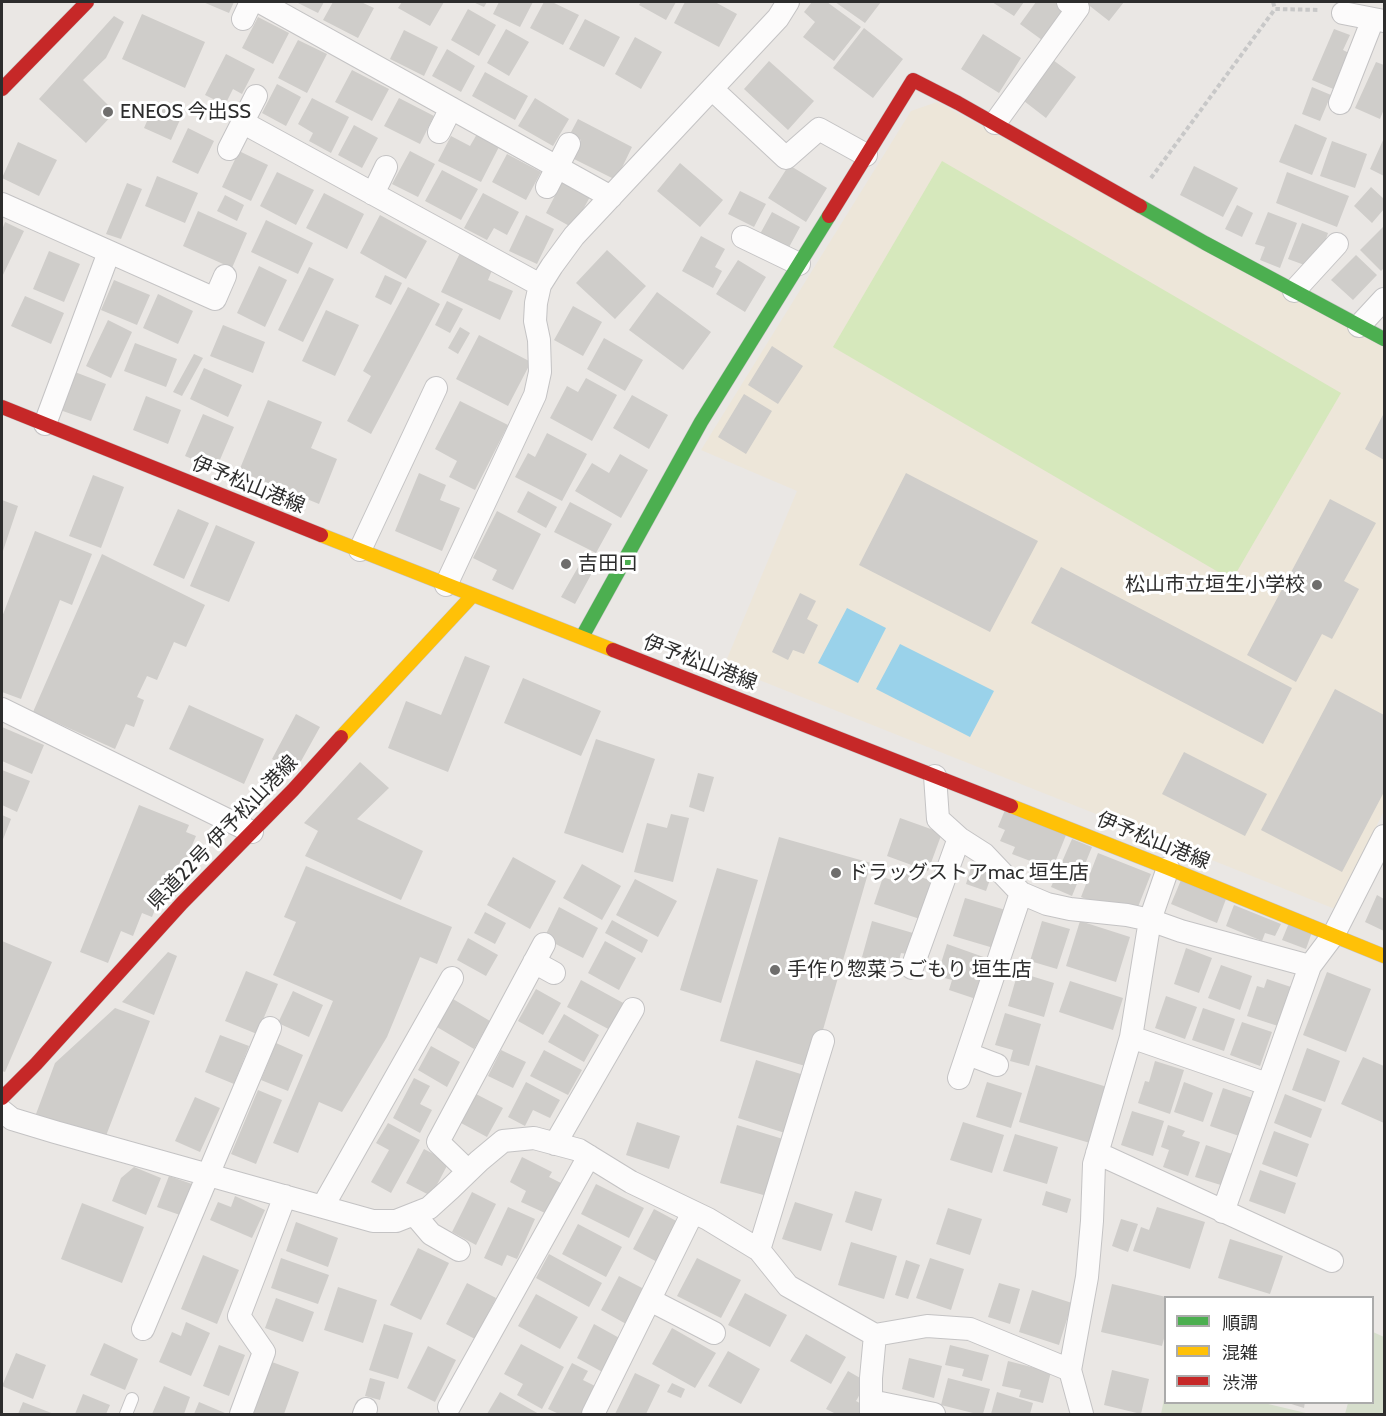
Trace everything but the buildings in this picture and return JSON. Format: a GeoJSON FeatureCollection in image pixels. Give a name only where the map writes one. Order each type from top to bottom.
{"type":"FeatureCollection","features":[{"type":"Feature","properties":{"kind":"main road"},"geometry":{"type":"LineString","coordinates":[[2,89],[87,2]]}},
{"type":"Feature","properties":{"kind":"main road"},"geometry":{"type":"LineString","coordinates":[[582,637],[701,422],[913,80],[995,123],[1205,243],[1384,339]]}},
{"type":"Feature","properties":{"kind":"main road","name":"伊予松山港線"},"geometry":{"type":"LineString","coordinates":[[2,407],[446,585],[1168,868],[1384,956]]}},
{"type":"Feature","properties":{"kind":"main road","name":"県道22号 伊予松山港線"},"geometry":{"type":"LineString","coordinates":[[2,1098],[182,903],[293,790],[473,595]]}},
{"type":"Feature","properties":{"kind":"street"},"geometry":{"type":"LineString","coordinates":[[260,2],[451,108],[552,177],[611,197]]}},
{"type":"Feature","properties":{"kind":"street"},"geometry":{"type":"LineString","coordinates":[[446,585],[535,395],[540,372],[539,340],[535,321],[540,285],[574,236],[778,18],[788,2]]}},
{"type":"Feature","properties":{"kind":"street"},"geometry":{"type":"LineString","coordinates":[[995,123],[1078,8],[1068,2]]}},
{"type":"Feature","properties":{"kind":"street"},"geometry":{"type":"LineString","coordinates":[[1340,103],[1379,20],[1342,13]]}},
{"type":"Feature","properties":{"kind":"street"},"geometry":{"type":"LineString","coordinates":[[712,89],[786,158],[819,129],[866,155]]}},
{"type":"Feature","properties":{"kind":"street"},"geometry":{"type":"LineString","coordinates":[[229,149],[256,96]]}},
{"type":"Feature","properties":{"kind":"street"},"geometry":{"type":"LineString","coordinates":[[439,132],[451,108]]}},
{"type":"Feature","properties":{"kind":"street"},"geometry":{"type":"LineString","coordinates":[[242,122],[540,285]]}},
{"type":"Feature","properties":{"kind":"street"},"geometry":{"type":"LineString","coordinates":[[552,177],[569,144]]}},
{"type":"Feature","properties":{"kind":"street"},"geometry":{"type":"LineString","coordinates":[[374,194],[386,167]]}},
{"type":"Feature","properties":{"kind":"street"},"geometry":{"type":"LineString","coordinates":[[2,204],[215,299],[225,276]]}},
{"type":"Feature","properties":{"kind":"street"},"geometry":{"type":"LineString","coordinates":[[743,237],[799,264]]}},
{"type":"Feature","properties":{"kind":"street"},"geometry":{"type":"LineString","coordinates":[[1294,291],[1337,243]]}},
{"type":"Feature","properties":{"kind":"street"},"geometry":{"type":"LineString","coordinates":[[45,424],[109,252]]}},
{"type":"Feature","properties":{"kind":"street"},"geometry":{"type":"LineString","coordinates":[[1359,326],[1384,299]]}},
{"type":"Feature","properties":{"kind":"street"},"geometry":{"type":"LineString","coordinates":[[360,550],[436,387]]}},
{"type":"Feature","properties":{"kind":"street"},"geometry":{"type":"LineString","coordinates":[[2,709],[252,832]]}},
{"type":"Feature","properties":{"kind":"street"},"geometry":{"type":"LineString","coordinates":[[935,776],[938,819],[959,838],[984,854],[1021,893],[1047,904],[1070,909],[1127,915],[1150,920],[1181,931],[1310,966]]}},
{"type":"Feature","properties":{"kind":"street"},"geometry":{"type":"LineString","coordinates":[[1223,1212],[1310,966],[1334,934],[1384,836]]}},
{"type":"Feature","properties":{"kind":"street"},"geometry":{"type":"LineString","coordinates":[[912,968],[959,838]]}},
{"type":"Feature","properties":{"kind":"street"},"geometry":{"type":"LineString","coordinates":[[1082,1414],[1070,1370],[1087,1277],[1094,1164],[1131,1037],[1150,920],[1168,868]]}},
{"type":"Feature","properties":{"kind":"street"},"geometry":{"type":"LineString","coordinates":[[959,1078],[1021,893]]}},
{"type":"Feature","properties":{"kind":"street"},"geometry":{"type":"LineString","coordinates":[[468,1171],[438,1142],[481,1083],[539,953],[554,973]]}},
{"type":"Feature","properties":{"kind":"street"},"geometry":{"type":"LineString","coordinates":[[323,1206],[452,978]]}},
{"type":"Feature","properties":{"kind":"street"},"geometry":{"type":"LineString","coordinates":[[555,1144],[633,1009]]}},
{"type":"Feature","properties":{"kind":"street"},"geometry":{"type":"LineString","coordinates":[[143,1329],[270,1028]]}},
{"type":"Feature","properties":{"kind":"street"},"geometry":{"type":"LineString","coordinates":[[1131,1037],[1267,1084]]}},
{"type":"Feature","properties":{"kind":"street"},"geometry":{"type":"LineString","coordinates":[[759,1250],[823,1041]]}},
{"type":"Feature","properties":{"kind":"street"},"geometry":{"type":"LineString","coordinates":[[968,1054],[998,1065]]}},
{"type":"Feature","properties":{"kind":"street"},"geometry":{"type":"LineString","coordinates":[[2,1111],[12,1119],[34,1126],[374,1221],[396,1221],[429,1208],[503,1141],[534,1138],[579,1150],[631,1182],[708,1219],[759,1250],[788,1286],[875,1335],[927,1326],[970,1329],[1070,1370]]}},
{"type":"Feature","properties":{"kind":"street"},"geometry":{"type":"LineString","coordinates":[[1097,1153],[1332,1261]]}},
{"type":"Feature","properties":{"kind":"street"},"geometry":{"type":"LineString","coordinates":[[449,1407],[589,1156]]}},
{"type":"Feature","properties":{"kind":"street"},"geometry":{"type":"LineString","coordinates":[[241,1414],[264,1352],[239,1316],[285,1196]]}},
{"type":"Feature","properties":{"kind":"street"},"geometry":{"type":"LineString","coordinates":[[593,1414],[693,1212]]}},
{"type":"Feature","properties":{"kind":"street"},"geometry":{"type":"LineString","coordinates":[[414,1214],[431,1234],[459,1251]]}},
{"type":"Feature","properties":{"kind":"street"},"geometry":{"type":"LineString","coordinates":[[650,1300],[714,1333]]}},
{"type":"Feature","properties":{"kind":"street"},"geometry":{"type":"LineString","coordinates":[[875,1335],[871,1408],[934,1414]]}},
{"type":"Feature","properties":{"kind":"lane"},"geometry":{"type":"LineString","coordinates":[[126,1414],[132,1400]]}},
{"type":"Feature","properties":{"kind":"path"},"geometry":{"type":"LineString","coordinates":[[1273,2],[1275,9]]}},
{"type":"Feature","properties":{"kind":"path"},"geometry":{"type":"LineString","coordinates":[[1275,9],[1329,10],[1342,13]]}},
{"type":"Feature","properties":{"kind":"path"},"geometry":{"type":"LineString","coordinates":[[1133,203],[1275,9]]}},
{"type":"Feature","properties":{"kind":"shaded area"},"geometry":{"type":"Polygon","coordinates":[[[937,102],[1384,344],[1384,811],[1335,909],[724,666],[797,491],[701,450],[911,111],[937,102]]]}},
{"type":"Feature","properties":{"kind":"green space"},"geometry":{"type":"Polygon","coordinates":[[[942,161],[1341,393],[1232,580],[833,347],[942,161]]]}},
{"type":"Feature","properties":{"kind":"green space"},"geometry":{"type":"Polygon","coordinates":[[[1374,1332],[1384,1337],[1384,1414],[1345,1414],[1348,1404],[1374,1404],[1374,1332]]]}},
{"type":"Feature","properties":{"kind":"green space"},"geometry":{"type":"Polygon","coordinates":[[[1164,1399],[1164,1404],[1268,1404],[1310,1414],[1161,1414],[1164,1399]]]}},
{"type":"Feature","properties":{"kind":"water"},"geometry":{"type":"Polygon","coordinates":[[[847,608],[886,628],[858,683],[818,663],[847,608]]]}},
{"type":"Feature","properties":{"kind":"water"},"geometry":{"type":"Polygon","coordinates":[[[900,644],[994,691],[970,737],[876,689],[900,644]]]}},
{"type":"Feature","properties":{"kind":"traffic: fast"},"geometry":{"type":"LineString","coordinates":[[1140,206],[1384,339]]}},
{"type":"Feature","properties":{"kind":"traffic: fast"},"geometry":{"type":"LineString","coordinates":[[582,637],[701,422],[829,216]]}},
{"type":"Feature","properties":{"kind":"traffic: slow"},"geometry":{"type":"LineString","coordinates":[[321,535],[613,650]]}},
{"type":"Feature","properties":{"kind":"traffic: slow"},"geometry":{"type":"LineString","coordinates":[[341,737],[473,595]]}},
{"type":"Feature","properties":{"kind":"traffic: slow"},"geometry":{"type":"LineString","coordinates":[[1011,806],[1384,956]]}},
{"type":"Feature","properties":{"kind":"traffic: jam"},"geometry":{"type":"LineString","coordinates":[[2,89],[87,2]]}},
{"type":"Feature","properties":{"kind":"traffic: jam"},"geometry":{"type":"LineString","coordinates":[[829,216],[913,80],[1140,206]]}},
{"type":"Feature","properties":{"kind":"traffic: jam"},"geometry":{"type":"LineString","coordinates":[[2,407],[321,535]]}},
{"type":"Feature","properties":{"kind":"traffic: jam"},"geometry":{"type":"LineString","coordinates":[[613,650],[1011,806]]}},
{"type":"Feature","properties":{"kind":"traffic: jam"},"geometry":{"type":"LineString","coordinates":[[2,1098],[36,1064],[182,903],[293,790],[341,737]]}},
{"type":"Feature","properties":{"kind":"place","name":"ENEOS 今出SS"},"geometry":{"type":"Point","coordinates":[108,112]}},
{"type":"Feature","properties":{"kind":"place","name":"吉田口"},"geometry":{"type":"Point","coordinates":[566,564]}},
{"type":"Feature","properties":{"kind":"place","name":"松山市立垣生小学校"},"geometry":{"type":"Point","coordinates":[1317,585]}},
{"type":"Feature","properties":{"kind":"place","name":"ドラッグストアmac 垣生店"},"geometry":{"type":"Point","coordinates":[836,873]}},
{"type":"Feature","properties":{"kind":"place","name":"手作り惣菜うごもり 垣生店"},"geometry":{"type":"Point","coordinates":[775,970]}}]}
